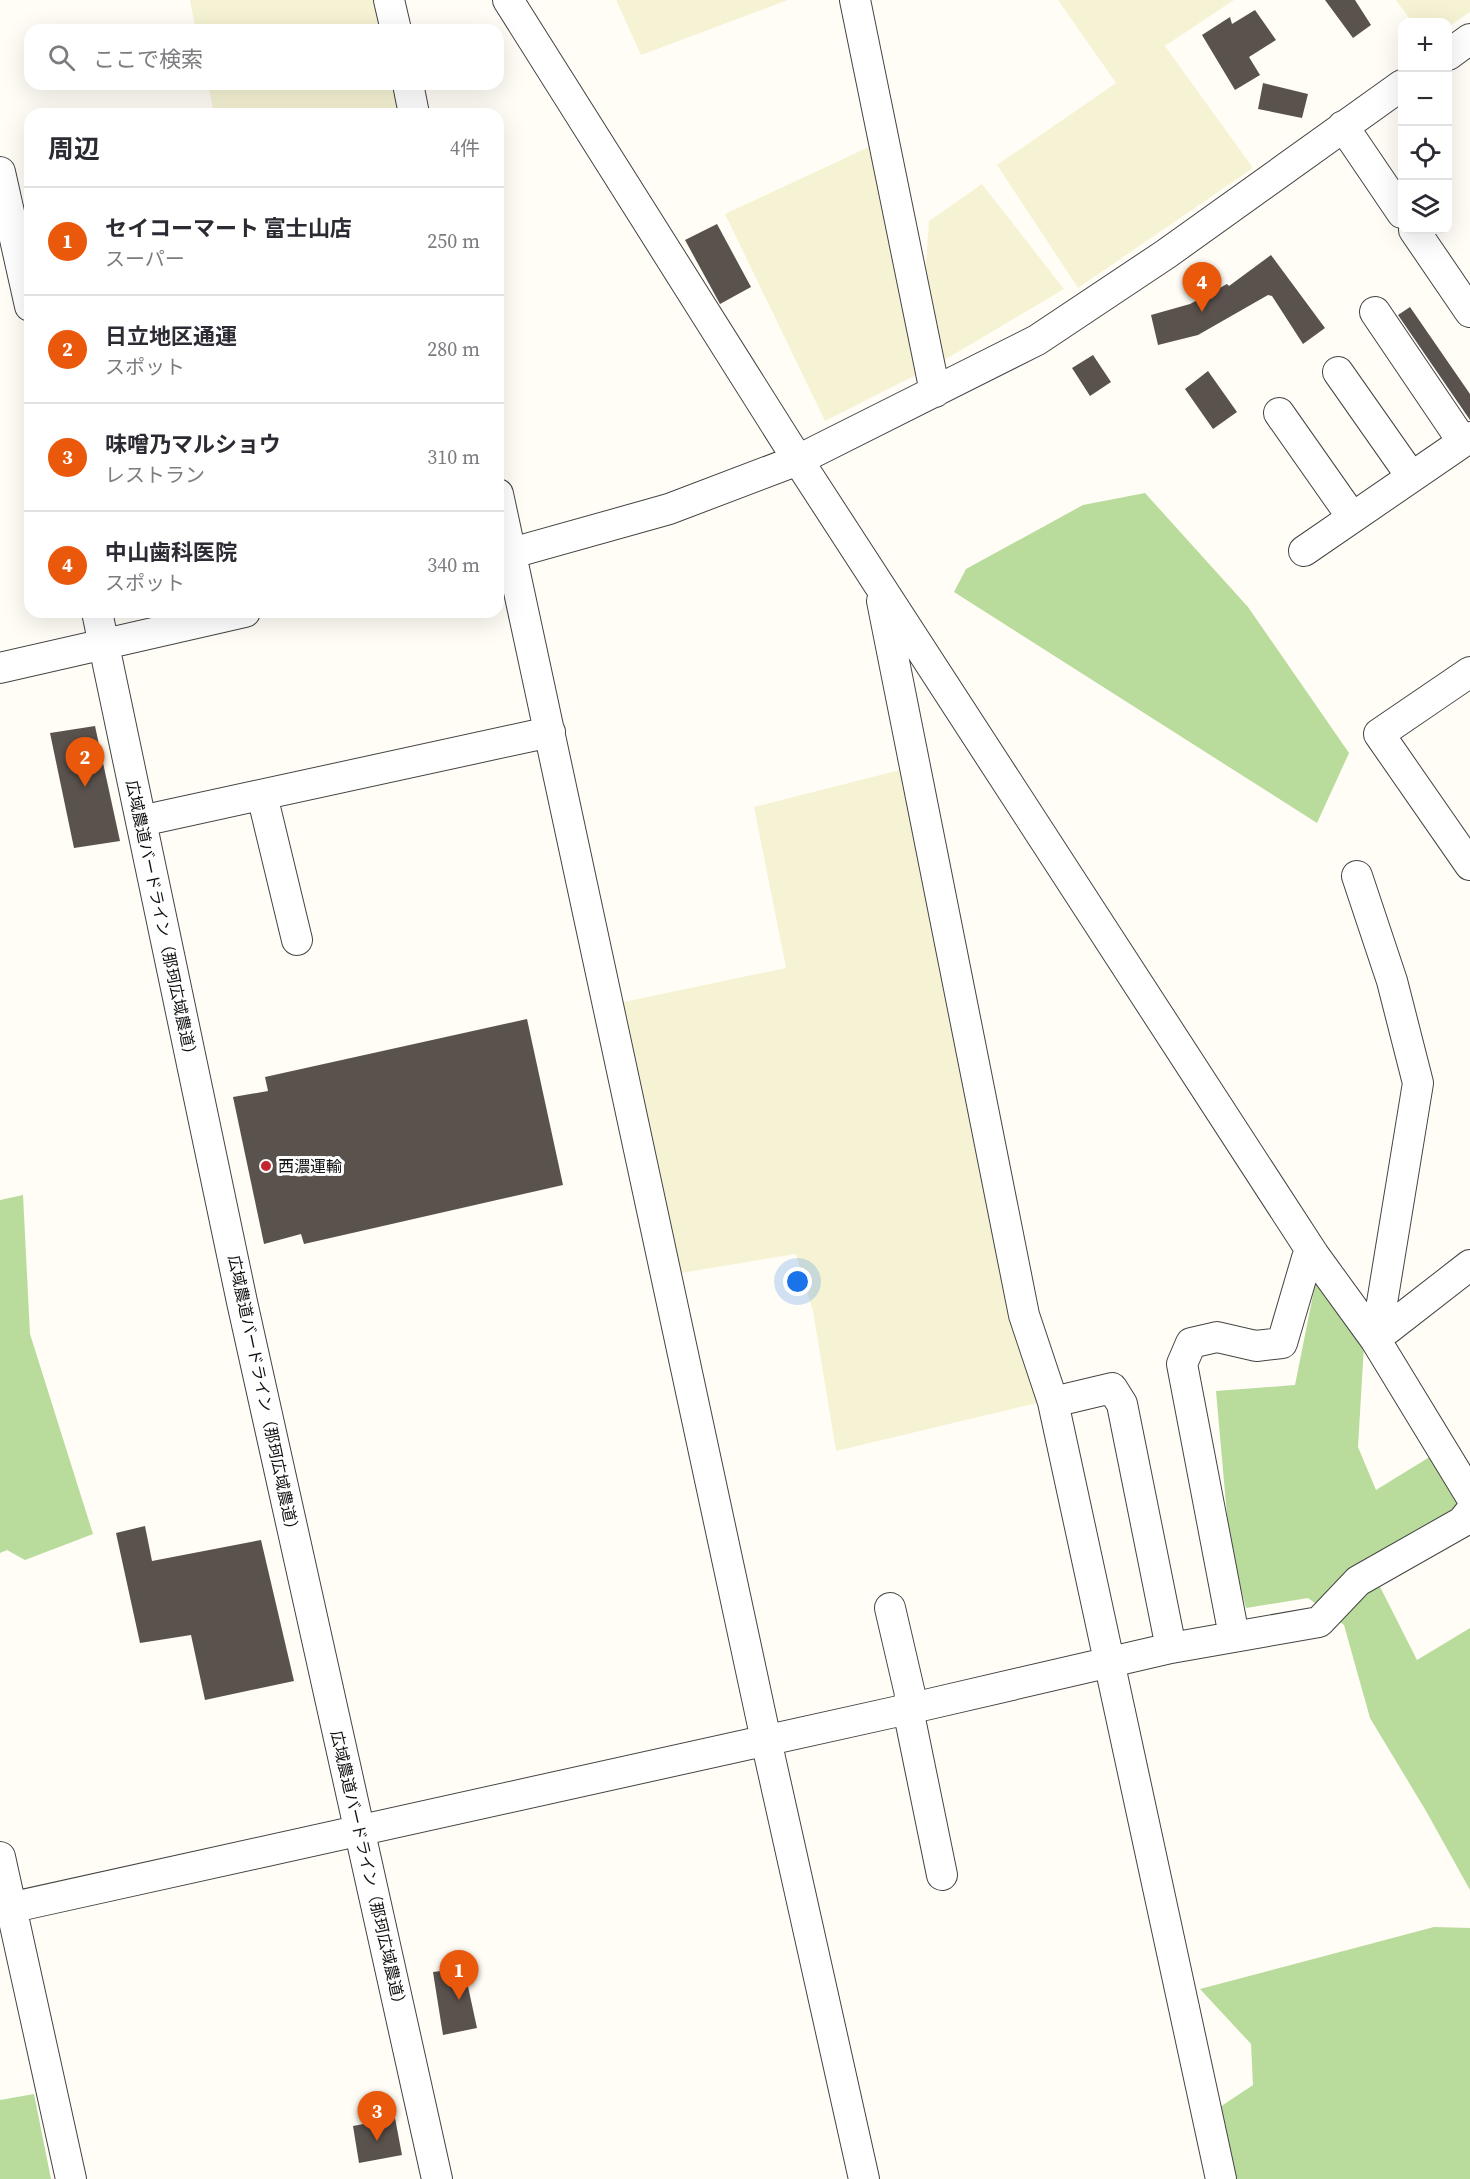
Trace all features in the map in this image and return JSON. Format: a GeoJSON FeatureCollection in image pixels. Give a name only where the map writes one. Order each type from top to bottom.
{"type":"FeatureCollection","features":[{"type":"Feature","properties":{"kind":"street"},"geometry":{"type":"LineString","coordinates":[[390,0],[395,24]]}},
{"type":"Feature","properties":{"kind":"street"},"geometry":{"type":"LineString","coordinates":[[508,0],[798,460],[1314,1255],[1385,1331],[1470,1495]]}},
{"type":"Feature","properties":{"kind":"street"},"geometry":{"type":"LineString","coordinates":[[855,0],[935,392]]}},
{"type":"Feature","properties":{"kind":"street"},"geometry":{"type":"LineString","coordinates":[[1452,52],[1470,39]]}},
{"type":"Feature","properties":{"kind":"street"},"geometry":{"type":"LineString","coordinates":[[864,2179],[766,1740],[550,732],[505,556],[669,509],[798,460],[1037,340],[1166,254],[1398,89]]}},
{"type":"Feature","properties":{"kind":"street"},"geometry":{"type":"LineString","coordinates":[[409,90],[413,108]]}},
{"type":"Feature","properties":{"kind":"street"},"geometry":{"type":"LineString","coordinates":[[1343,126],[1398,207]]}},
{"type":"Feature","properties":{"kind":"street"},"geometry":{"type":"LineString","coordinates":[[0,172],[24,279]]}},
{"type":"Feature","properties":{"kind":"street"},"geometry":{"type":"LineString","coordinates":[[1417,234],[1470,312]]}},
{"type":"Feature","properties":{"kind":"street"},"geometry":{"type":"LineString","coordinates":[[1304,551],[1466,440],[1375,312]]}},
{"type":"Feature","properties":{"kind":"street"},"geometry":{"type":"LineString","coordinates":[[1338,372],[1411,476]]}},
{"type":"Feature","properties":{"kind":"street"},"geometry":{"type":"LineString","coordinates":[[1279,413],[1352,517]]}},
{"type":"Feature","properties":{"kind":"street"},"geometry":{"type":"LineString","coordinates":[[872,573],[887,618],[1024,1315],[1053,1402],[1221,2179]]}},
{"type":"Feature","properties":{"kind":"street","name":"広域農道バードライン（那珂広域農道）"},"geometry":{"type":"LineString","coordinates":[[98,618],[242,1302],[437,2179]]}},
{"type":"Feature","properties":{"kind":"street"},"geometry":{"type":"LineString","coordinates":[[0,668],[218,618]]}},
{"type":"Feature","properties":{"kind":"street"},"geometry":{"type":"LineString","coordinates":[[1470,672],[1379,734],[1470,865]]}},
{"type":"Feature","properties":{"kind":"street"},"geometry":{"type":"LineString","coordinates":[[141,821],[550,732]]}},
{"type":"Feature","properties":{"kind":"street"},"geometry":{"type":"LineString","coordinates":[[262,795],[297,940]]}},
{"type":"Feature","properties":{"kind":"street"},"geometry":{"type":"LineString","coordinates":[[1357,876],[1392,981],[1418,1083],[1381,1309],[1385,1331]]}},
{"type":"Feature","properties":{"kind":"street"},"geometry":{"type":"LineString","coordinates":[[1234,1636],[1182,1364],[1191,1343],[1217,1337],[1256,1346],[1282,1344],[1307,1258],[1314,1255]]}},
{"type":"Feature","properties":{"kind":"street"},"geometry":{"type":"LineString","coordinates":[[1385,1331],[1470,1265]]}},
{"type":"Feature","properties":{"kind":"street"},"geometry":{"type":"LineString","coordinates":[[1053,1402],[1112,1388],[1122,1404],[1171,1648]]}},
{"type":"Feature","properties":{"kind":"street"},"geometry":{"type":"LineString","coordinates":[[5,1909],[908,1709],[1171,1648],[1319,1622],[1358,1581],[1462,1522],[1470,1512]]}},
{"type":"Feature","properties":{"kind":"street"},"geometry":{"type":"LineString","coordinates":[[890,1608],[910,1694],[908,1709],[942,1875]]}},
{"type":"Feature","properties":{"kind":"street"},"geometry":{"type":"LineString","coordinates":[[0,1857],[5,1909],[71,2179]]}},
{"type":"Feature","properties":{"kind":"shaded area"},"geometry":{"type":"Polygon","coordinates":[[[190,0],[378,0],[384,24],[195,24],[190,0]]]}},
{"type":"Feature","properties":{"kind":"shaded area"},"geometry":{"type":"Polygon","coordinates":[[[616,0],[788,0],[641,55],[616,0]]]}},
{"type":"Feature","properties":{"kind":"shaded area"},"geometry":{"type":"Polygon","coordinates":[[[1058,0],[1234,0],[1165,46],[1253,168],[1078,288],[997,165],[1116,83],[1058,0]]]}},
{"type":"Feature","properties":{"kind":"shaded area"},"geometry":{"type":"Polygon","coordinates":[[[1396,0],[1470,0],[1470,12],[1452,24],[1452,18],[1409,18],[1396,0]]]}},
{"type":"Feature","properties":{"kind":"shaded area"},"geometry":{"type":"Polygon","coordinates":[[[209,90],[397,90],[402,108],[213,108],[209,90]]]}},
{"type":"Feature","properties":{"kind":"shaded area"},"geometry":{"type":"Polygon","coordinates":[[[871,146],[920,373],[825,421],[725,214],[871,146]]]}},
{"type":"Feature","properties":{"kind":"shaded area"},"geometry":{"type":"Polygon","coordinates":[[[982,184],[1064,289],[941,362],[925,278],[929,221],[982,184]]]}},
{"type":"Feature","properties":{"kind":"shaded area"},"geometry":{"type":"Polygon","coordinates":[[[904,769],[1041,1402],[836,1451],[813,1311],[796,1254],[675,1274],[619,1003],[786,968],[754,807],[904,769]]]}},
{"type":"Feature","properties":{"kind":"green space"},"geometry":{"type":"Polygon","coordinates":[[[1145,493],[1248,607],[1349,753],[1317,823],[954,592],[966,569],[1083,505],[1145,493]]]}},
{"type":"Feature","properties":{"kind":"green space"},"geometry":{"type":"Polygon","coordinates":[[[23,1195],[30,1334],[93,1534],[25,1560],[7,1550],[0,1553],[0,1200],[23,1195]]]}},
{"type":"Feature","properties":{"kind":"green space"},"geometry":{"type":"Polygon","coordinates":[[[1316,1280],[1364,1345],[1358,1447],[1376,1490],[1436,1453],[1464,1502],[1367,1561],[1417,1660],[1470,1628],[1470,1890],[1370,1718],[1344,1625],[1308,1598],[1246,1608],[1230,1549],[1216,1391],[1295,1385],[1316,1280]]]}},
{"type":"Feature","properties":{"kind":"green space"},"geometry":{"type":"Polygon","coordinates":[[[1434,1927],[1470,1928],[1470,2179],[1233,2179],[1214,2111],[1253,2085],[1251,2044],[1200,1989],[1434,1927]]]}},
{"type":"Feature","properties":{"kind":"green space"},"geometry":{"type":"Polygon","coordinates":[[[34,2094],[51,2179],[0,2179],[0,2100],[34,2094]]]}},
{"type":"Feature","properties":{"kind":"building"},"geometry":{"type":"Polygon","coordinates":[[[1325,0],[1355,0],[1371,25],[1353,38],[1325,0]]]}},
{"type":"Feature","properties":{"kind":"building"},"geometry":{"type":"Polygon","coordinates":[[[1255,10],[1276,40],[1249,57],[1260,75],[1235,90],[1202,35],[1230,17],[1232,24],[1255,10]]]}},
{"type":"Feature","properties":{"kind":"building"},"geometry":{"type":"Polygon","coordinates":[[[1263,83],[1308,94],[1302,118],[1258,109],[1263,83]]]}},
{"type":"Feature","properties":{"kind":"building"},"geometry":{"type":"Polygon","coordinates":[[[717,224],[751,287],[720,304],[685,240],[717,224]]]}},
{"type":"Feature","properties":{"kind":"building"},"geometry":{"type":"Polygon","coordinates":[[[1271,255],[1325,328],[1303,344],[1272,296],[1268,295],[1198,335],[1158,345],[1151,315],[1190,304],[1227,284],[1229,286],[1271,255]]]}},
{"type":"Feature","properties":{"kind":"building"},"geometry":{"type":"Polygon","coordinates":[[[1410,307],[1470,394],[1470,420],[1398,315],[1410,307]]]}},
{"type":"Feature","properties":{"kind":"building"},"geometry":{"type":"Polygon","coordinates":[[[1093,355],[1111,382],[1090,396],[1072,368],[1093,355]]]}},
{"type":"Feature","properties":{"kind":"building"},"geometry":{"type":"Polygon","coordinates":[[[1208,371],[1237,412],[1213,429],[1185,389],[1208,371]]]}},
{"type":"Feature","properties":{"kind":"building"},"geometry":{"type":"Polygon","coordinates":[[[95,726],[120,841],[74,848],[50,733],[95,726]]]}},
{"type":"Feature","properties":{"kind":"building"},"geometry":{"type":"Polygon","coordinates":[[[527,1019],[563,1185],[304,1244],[301,1234],[264,1244],[233,1097],[268,1091],[265,1077],[527,1019]]]}},
{"type":"Feature","properties":{"kind":"building"},"geometry":{"type":"Polygon","coordinates":[[[145,1526],[152,1561],[261,1540],[294,1681],[205,1700],[191,1635],[140,1643],[116,1533],[145,1526]]]}},
{"type":"Feature","properties":{"kind":"building"},"geometry":{"type":"Polygon","coordinates":[[[464,1968],[477,2028],[443,2035],[433,1972],[464,1968]]]}},
{"type":"Feature","properties":{"kind":"building"},"geometry":{"type":"Polygon","coordinates":[[[395,2118],[402,2155],[359,2163],[353,2126],[395,2118]]]}},
{"type":"Feature","properties":{"kind":"place","name":"中山歯科医院"},"geometry":{"type":"Point","coordinates":[1202,312]}},
{"type":"Feature","properties":{"kind":"place","name":"日立地区通運"},"geometry":{"type":"Point","coordinates":[85,787]}},
{"type":"Feature","properties":{"kind":"place","name":"西濃運輸"},"geometry":{"type":"Point","coordinates":[266,1166]}},
{"type":"Feature","properties":{"kind":"place","name":"セイコーマート 富士山店"},"geometry":{"type":"Point","coordinates":[459,2000]}},
{"type":"Feature","properties":{"kind":"place","name":"味噌乃マルショウ"},"geometry":{"type":"Point","coordinates":[377,2141]}}]}
